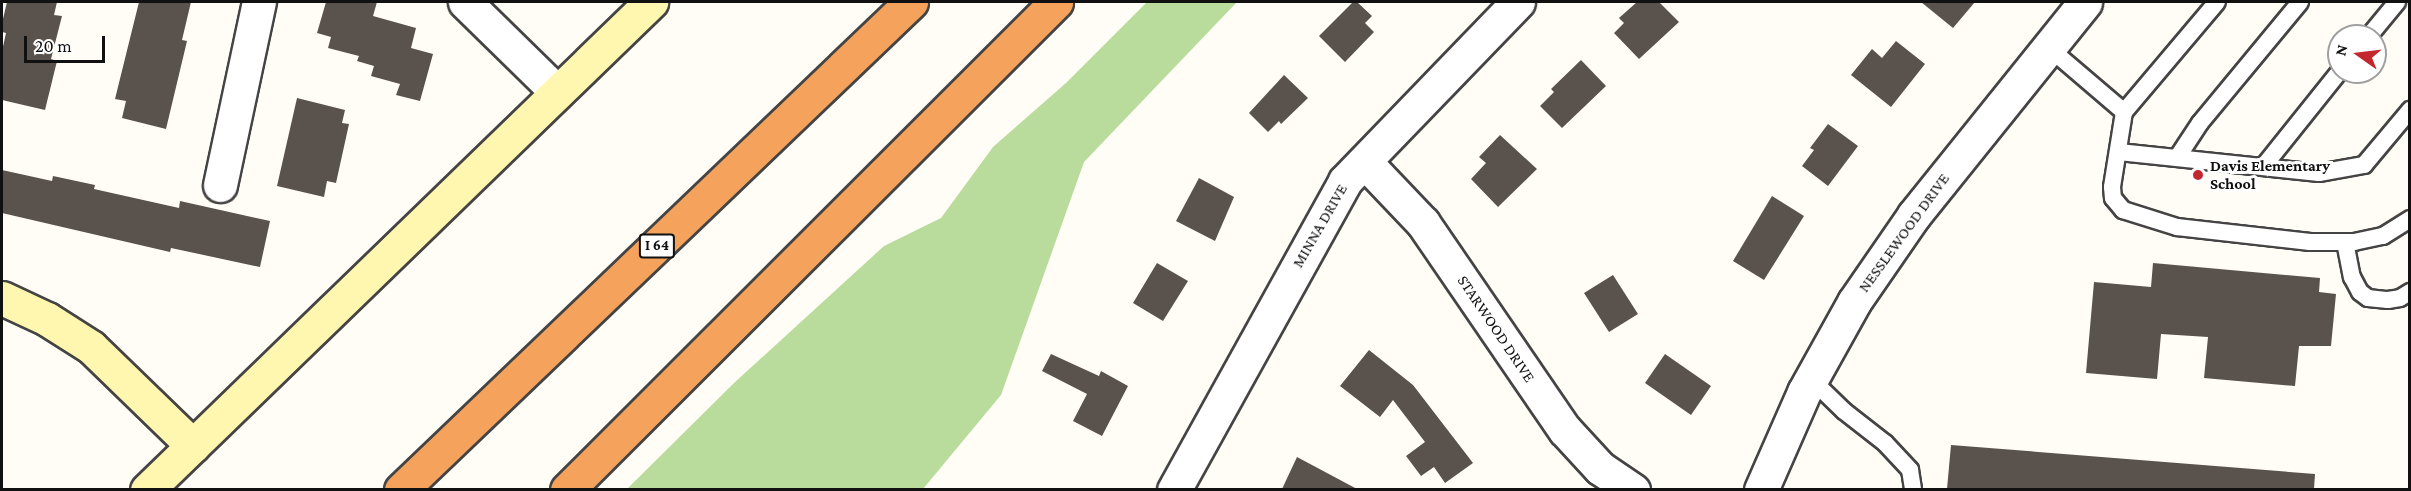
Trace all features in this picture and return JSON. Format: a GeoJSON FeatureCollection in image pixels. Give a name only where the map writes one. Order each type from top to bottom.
{"type":"FeatureCollection","features":[{"type":"Feature","properties":{"kind":"highway","name":"I 64"},"geometry":{"type":"LineString","coordinates":[[401,489],[911,2]]}},
{"type":"Feature","properties":{"kind":"highway"},"geometry":{"type":"LineString","coordinates":[[567,489],[1056,2]]}},
{"type":"Feature","properties":{"kind":"street"},"geometry":{"type":"LineString","coordinates":[[220,185],[259,2]]}},
{"type":"Feature","properties":{"kind":"street"},"geometry":{"type":"LineString","coordinates":[[465,2],[557,92]]}},
{"type":"Feature","properties":{"kind":"street"},"geometry":{"type":"LineString","coordinates":[[147,489],[651,2]]}},
{"type":"Feature","properties":{"kind":"street","name":"MINNA DRIVE"},"geometry":{"type":"LineString","coordinates":[[1174,489],[1323,217],[1346,181],[1518,2]]}},
{"type":"Feature","properties":{"kind":"street","name":"NESSLEWOOD DRIVE"},"geometry":{"type":"LineString","coordinates":[[1761,489],[1811,379],[1854,303],[1914,214],[2085,2]]}},
{"type":"Feature","properties":{"kind":"street","name":"STARWOOD DRIVE"},"geometry":{"type":"LineString","coordinates":[[1365,162],[1423,223],[1565,430],[1600,468],[1633,489]]}},
{"type":"Feature","properties":{"kind":"street"},"geometry":{"type":"LineString","coordinates":[[2,298],[47,319],[92,347],[193,446]]}},
{"type":"Feature","properties":{"kind":"lane"},"geometry":{"type":"LineString","coordinates":[[2217,2],[2124,112],[2112,187],[2113,198],[2123,210],[2177,227],[2310,242],[2345,242],[2383,236],[2409,220]]}},
{"type":"Feature","properties":{"kind":"lane"},"geometry":{"type":"LineString","coordinates":[[2177,158],[2200,123],[2300,2]]}},
{"type":"Feature","properties":{"kind":"lane"},"geometry":{"type":"LineString","coordinates":[[2379,24],[2397,2]]}},
{"type":"Feature","properties":{"kind":"lane"},"geometry":{"type":"LineString","coordinates":[[2048,47],[2124,112]]}},
{"type":"Feature","properties":{"kind":"lane"},"geometry":{"type":"LineString","coordinates":[[2263,167],[2329,84]]}},
{"type":"Feature","properties":{"kind":"lane"},"geometry":{"type":"LineString","coordinates":[[2119,152],[2319,173],[2364,165],[2409,110]]}},
{"type":"Feature","properties":{"kind":"lane"},"geometry":{"type":"LineString","coordinates":[[2345,242],[2352,277],[2360,292],[2368,298],[2388,300],[2400,298],[2409,292]]}},
{"type":"Feature","properties":{"kind":"lane"},"geometry":{"type":"LineString","coordinates":[[1811,379],[1844,411],[1886,443],[1910,470],[1914,489]]}},
{"type":"Feature","properties":{"kind":"green space"},"geometry":{"type":"Polygon","coordinates":[[[1147,2],[1237,2],[1084,162],[1001,395],[923,489],[627,489],[734,383],[884,246],[941,218],[993,147],[1066,83],[1147,2]]]}},
{"type":"Feature","properties":{"kind":"building"},"geometry":{"type":"Polygon","coordinates":[[[7,2],[57,2],[54,15],[62,16],[51,59],[57,61],[45,110],[2,100],[2,51],[6,33],[2,32],[2,23],[7,2]]]}},
{"type":"Feature","properties":{"kind":"building"},"geometry":{"type":"Polygon","coordinates":[[[139,2],[191,2],[182,40],[187,41],[166,129],[122,118],[126,101],[115,99],[139,2]]]}},
{"type":"Feature","properties":{"kind":"building"},"geometry":{"type":"Polygon","coordinates":[[[326,2],[377,2],[373,16],[416,28],[411,48],[433,54],[420,101],[396,95],[400,84],[371,76],[374,66],[357,61],[359,56],[328,48],[331,37],[317,33],[326,2]]]}},
{"type":"Feature","properties":{"kind":"building"},"geometry":{"type":"Polygon","coordinates":[[[1353,2],[1357,2],[1372,16],[1365,23],[1374,32],[1345,62],[1319,36],[1353,2]]]}},
{"type":"Feature","properties":{"kind":"building"},"geometry":{"type":"Polygon","coordinates":[[[1637,2],[1659,2],[1679,22],[1639,59],[1614,33],[1624,23],[1619,18],[1637,2]]]}},
{"type":"Feature","properties":{"kind":"building"},"geometry":{"type":"Polygon","coordinates":[[[1921,2],[1975,2],[1953,28],[1921,2]]]}},
{"type":"Feature","properties":{"kind":"building"},"geometry":{"type":"Polygon","coordinates":[[[1896,41],[1925,64],[1891,107],[1851,75],[1872,49],[1882,58],[1896,41]]]}},
{"type":"Feature","properties":{"kind":"building"},"geometry":{"type":"Polygon","coordinates":[[[1581,60],[1606,86],[1562,128],[1540,106],[1554,92],[1551,89],[1581,60]]]}},
{"type":"Feature","properties":{"kind":"building"},"geometry":{"type":"Polygon","coordinates":[[[1284,75],[1308,98],[1281,124],[1279,121],[1268,132],[1249,113],[1284,75]]]}},
{"type":"Feature","properties":{"kind":"building"},"geometry":{"type":"Polygon","coordinates":[[[297,98],[345,110],[342,123],[349,124],[336,183],[327,181],[324,197],[277,186],[297,98]]]}},
{"type":"Feature","properties":{"kind":"building"},"geometry":{"type":"Polygon","coordinates":[[[1828,124],[1858,146],[1828,186],[1802,166],[1814,150],[1810,148],[1828,124]]]}},
{"type":"Feature","properties":{"kind":"building"},"geometry":{"type":"Polygon","coordinates":[[[1500,135],[1537,169],[1498,207],[1471,179],[1486,163],[1479,157],[1500,135]]]}},
{"type":"Feature","properties":{"kind":"building"},"geometry":{"type":"Polygon","coordinates":[[[2,170],[52,181],[53,176],[95,185],[94,189],[179,208],[180,201],[270,221],[260,267],[171,248],[170,252],[2,213],[2,170]]]}},
{"type":"Feature","properties":{"kind":"building"},"geometry":{"type":"Polygon","coordinates":[[[1199,178],[1234,197],[1215,241],[1176,221],[1199,178]]]}},
{"type":"Feature","properties":{"kind":"building"},"geometry":{"type":"Polygon","coordinates":[[[1772,196],[1804,216],[1764,280],[1733,261],[1772,196]]]}},
{"type":"Feature","properties":{"kind":"building"},"geometry":{"type":"Polygon","coordinates":[[[1157,263],[1188,281],[1163,321],[1133,303],[1157,263]]]}},
{"type":"Feature","properties":{"kind":"building"},"geometry":{"type":"Polygon","coordinates":[[[2153,263],[2320,278],[2319,292],[2336,294],[2331,346],[2299,346],[2295,386],[2204,378],[2208,337],[2161,334],[2157,379],[2086,373],[2094,282],[2151,287],[2153,263]]]}},
{"type":"Feature","properties":{"kind":"building"},"geometry":{"type":"Polygon","coordinates":[[[1613,275],[1638,314],[1609,332],[1584,293],[1613,275]]]}},
{"type":"Feature","properties":{"kind":"building"},"geometry":{"type":"Polygon","coordinates":[[[1369,350],[1413,385],[1473,463],[1445,483],[1434,467],[1421,476],[1406,456],[1425,442],[1393,400],[1380,417],[1340,386],[1369,350]]]}},
{"type":"Feature","properties":{"kind":"building"},"geometry":{"type":"Polygon","coordinates":[[[1051,354],[1099,376],[1101,371],[1128,386],[1102,436],[1073,421],[1087,394],[1042,371],[1051,354]]]}},
{"type":"Feature","properties":{"kind":"building"},"geometry":{"type":"Polygon","coordinates":[[[1665,354],[1711,386],[1691,415],[1645,383],[1665,354]]]}},
{"type":"Feature","properties":{"kind":"building"},"geometry":{"type":"Polygon","coordinates":[[[1951,445],[2315,474],[2314,489],[1947,489],[1951,445]]]}},
{"type":"Feature","properties":{"kind":"building"},"geometry":{"type":"Polygon","coordinates":[[[1297,457],[1357,489],[1282,489],[1297,457]]]}},
{"type":"Feature","properties":{"kind":"place","name":"Davis Elementary School"},"geometry":{"type":"Point","coordinates":[2198,175]}}]}
